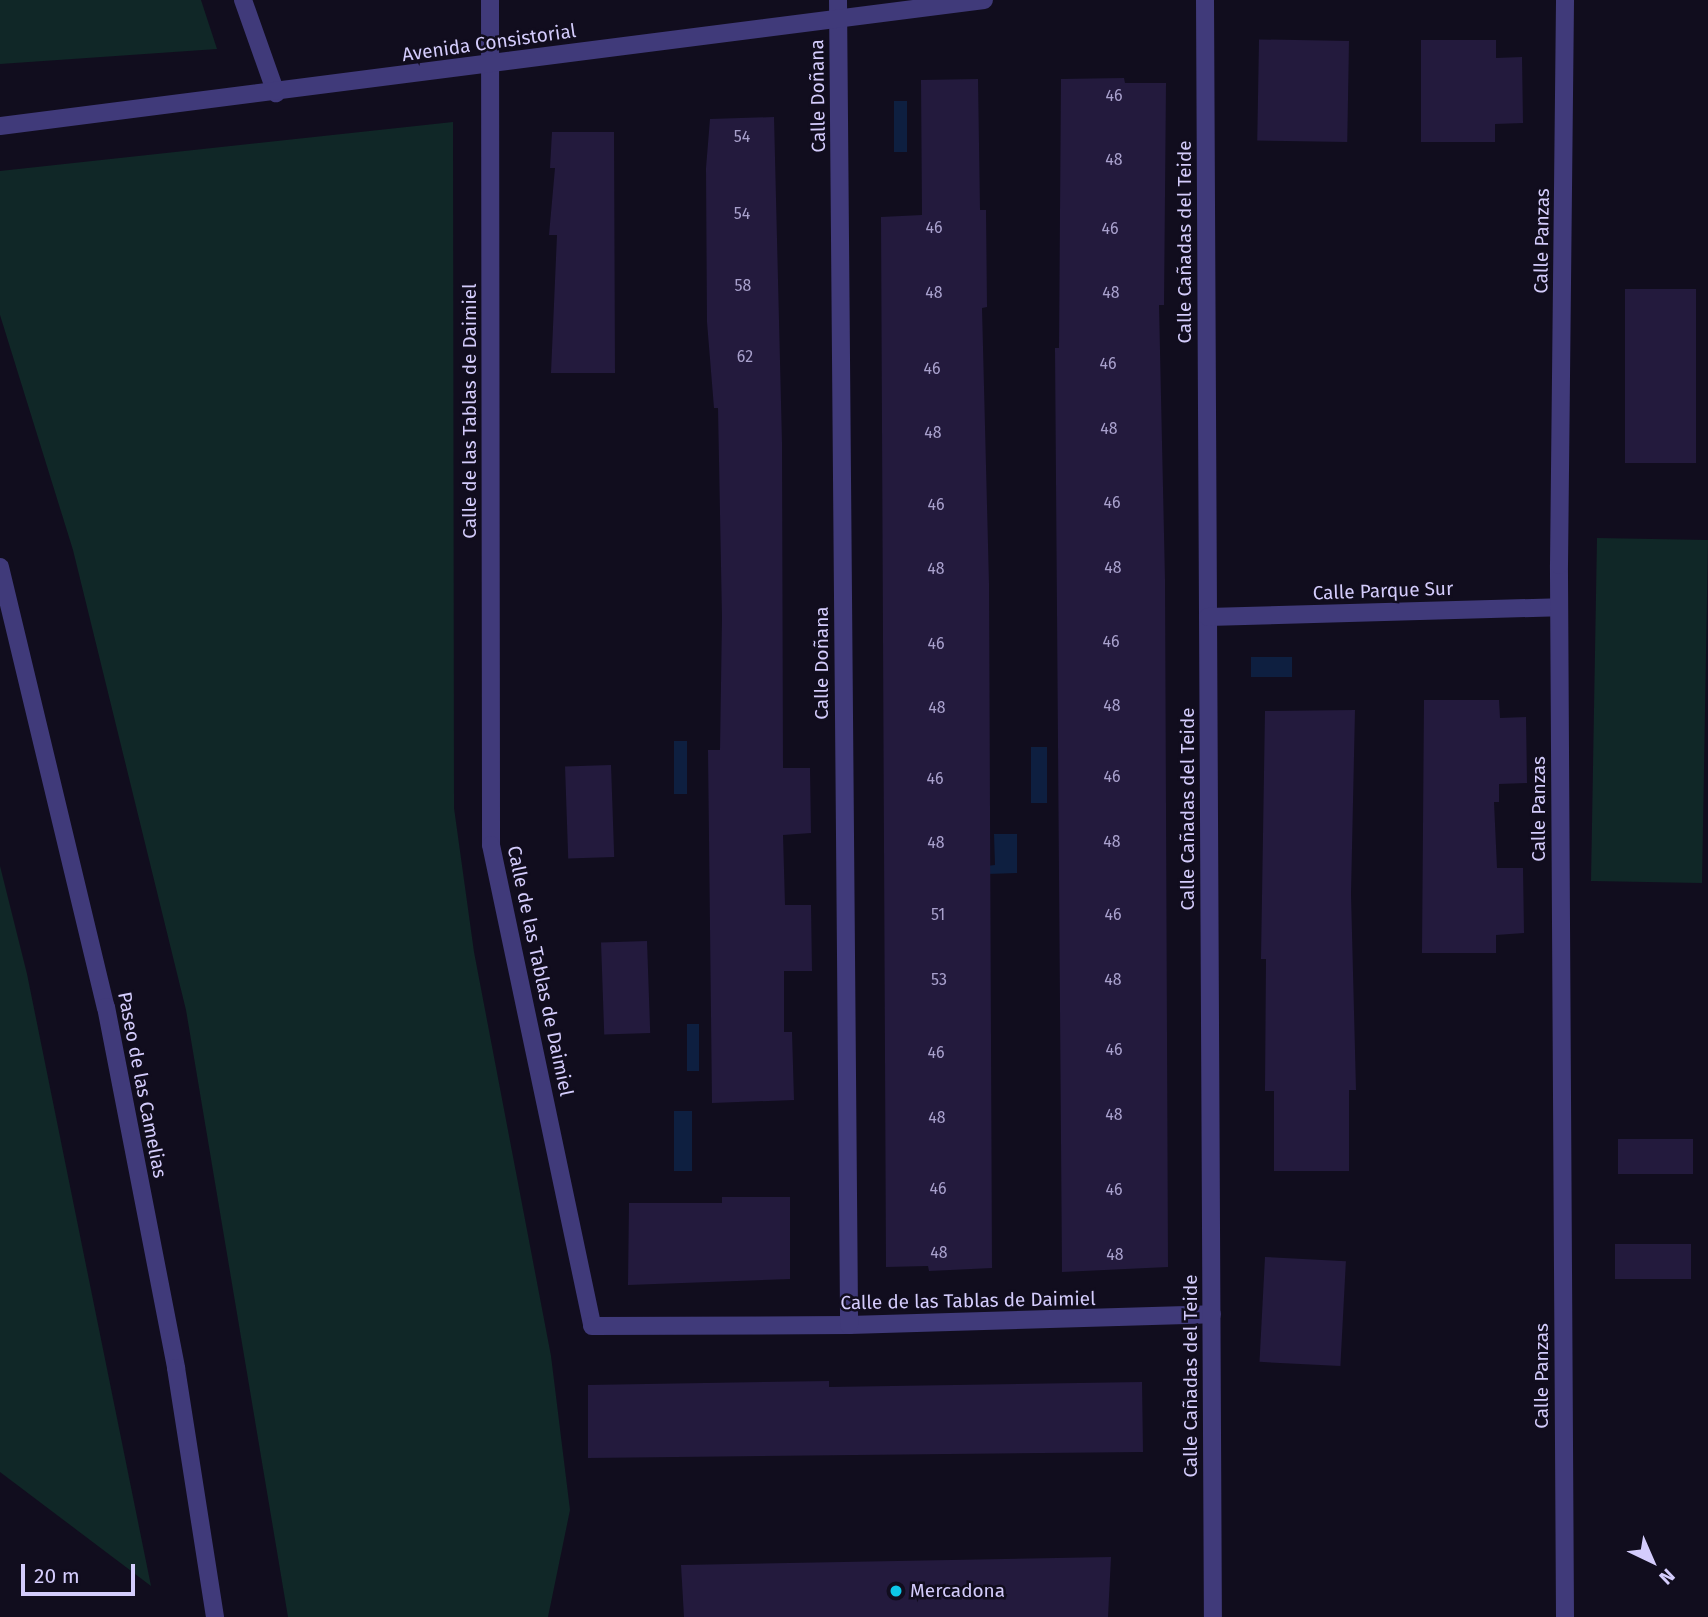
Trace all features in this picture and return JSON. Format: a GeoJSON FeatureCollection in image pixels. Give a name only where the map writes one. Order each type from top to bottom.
{"type":"FeatureCollection","features":[{"type":"Feature","properties":{"kind":"street"},"geometry":{"type":"LineString","coordinates":[[243,0],[276,93]]}},
{"type":"Feature","properties":{"kind":"street","name":"Calle de las Tablas de Daimiel"},"geometry":{"type":"LineString","coordinates":[[490,0],[491,845],[592,1326],[849,1325],[1212,1314]]}},
{"type":"Feature","properties":{"kind":"street","name":"Avenida Consistorial"},"geometry":{"type":"LineString","coordinates":[[0,126],[490,64],[838,8],[984,0]]}},
{"type":"Feature","properties":{"kind":"street","name":"Calle Cañadas del Teide"},"geometry":{"type":"LineString","coordinates":[[1205,0],[1213,1617]]}},
{"type":"Feature","properties":{"kind":"street","name":"Calle Panzas"},"geometry":{"type":"LineString","coordinates":[[1565,0],[1559,607],[1565,1617]]}},
{"type":"Feature","properties":{"kind":"street","name":"Calle Doñana"},"geometry":{"type":"LineString","coordinates":[[838,8],[849,1325]]}},
{"type":"Feature","properties":{"kind":"street","name":"Paseo de las Camelias"},"geometry":{"type":"LineString","coordinates":[[0,567],[106,1007],[176,1368],[215,1617]]}},
{"type":"Feature","properties":{"kind":"street","name":"Calle Parque Sur"},"geometry":{"type":"LineString","coordinates":[[1208,617],[1559,607]]}},
{"type":"Feature","properties":{"kind":"green space"},"geometry":{"type":"Polygon","coordinates":[[[0,0],[201,0],[217,49],[0,64],[0,0]]]}},
{"type":"Feature","properties":{"kind":"green space"},"geometry":{"type":"Polygon","coordinates":[[[453,122],[454,808],[474,952],[551,1356],[570,1510],[548,1617],[288,1617],[186,1010],[73,550],[0,315],[0,171],[453,122]]]}},
{"type":"Feature","properties":{"kind":"green space"},"geometry":{"type":"Polygon","coordinates":[[[1597,538],[1708,540],[1702,883],[1591,881],[1597,538]]]}},
{"type":"Feature","properties":{"kind":"green space"},"geometry":{"type":"Polygon","coordinates":[[[0,866],[27,974],[151,1586],[0,1472],[0,866]]]}},
{"type":"Feature","properties":{"kind":"water"},"geometry":{"type":"Polygon","coordinates":[[[894,101],[907,101],[907,152],[894,152],[894,101]]]}},
{"type":"Feature","properties":{"kind":"water"},"geometry":{"type":"Polygon","coordinates":[[[1251,657],[1292,657],[1292,677],[1251,677],[1251,657]]]}},
{"type":"Feature","properties":{"kind":"water"},"geometry":{"type":"Polygon","coordinates":[[[674,741],[687,741],[687,794],[674,794],[674,741]]]}},
{"type":"Feature","properties":{"kind":"water"},"geometry":{"type":"Polygon","coordinates":[[[1031,747],[1047,747],[1047,803],[1031,803],[1031,747]]]}},
{"type":"Feature","properties":{"kind":"water"},"geometry":{"type":"Polygon","coordinates":[[[994,834],[1017,834],[1017,873],[987,874],[987,866],[995,865],[994,834]]]}},
{"type":"Feature","properties":{"kind":"water"},"geometry":{"type":"Polygon","coordinates":[[[687,1024],[699,1024],[699,1071],[687,1071],[687,1024]]]}},
{"type":"Feature","properties":{"kind":"water"},"geometry":{"type":"Polygon","coordinates":[[[674,1111],[692,1111],[692,1171],[674,1171],[674,1111]]]}},
{"type":"Feature","properties":{"kind":"building"},"geometry":{"type":"Polygon","coordinates":[[[1259,39],[1349,41],[1347,142],[1257,140],[1259,39]]]}},
{"type":"Feature","properties":{"kind":"building"},"geometry":{"type":"Polygon","coordinates":[[[1421,40],[1496,40],[1496,58],[1522,57],[1523,123],[1495,124],[1495,142],[1421,142],[1421,40]]]}},
{"type":"Feature","properties":{"kind":"building"},"geometry":{"type":"Polygon","coordinates":[[[1124,78],[1125,83],[1166,83],[1164,305],[1159,305],[1165,580],[1168,1267],[1062,1272],[1055,348],[1059,348],[1061,79],[1124,78]]]}},
{"type":"Feature","properties":{"kind":"building"},"geometry":{"type":"Polygon","coordinates":[[[978,79],[980,210],[986,210],[987,307],[982,308],[989,584],[992,1268],[929,1271],[928,1266],[886,1267],[881,217],[922,215],[921,80],[978,79]]]}},
{"type":"Feature","properties":{"kind":"building"},"geometry":{"type":"Polygon","coordinates":[[[774,117],[782,443],[783,768],[810,768],[811,833],[783,835],[785,905],[811,905],[812,971],[784,971],[784,1032],[792,1032],[794,1100],[712,1103],[708,750],[720,750],[722,618],[718,408],[714,408],[707,322],[706,168],[710,119],[774,117]]]}},
{"type":"Feature","properties":{"kind":"building"},"geometry":{"type":"Polygon","coordinates":[[[552,132],[614,132],[615,373],[551,373],[557,235],[549,235],[555,168],[550,168],[552,132]]]}},
{"type":"Feature","properties":{"kind":"building"},"geometry":{"type":"Polygon","coordinates":[[[1625,289],[1696,289],[1696,463],[1625,463],[1625,289]]]}},
{"type":"Feature","properties":{"kind":"building"},"geometry":{"type":"Polygon","coordinates":[[[1424,700],[1499,700],[1500,718],[1526,717],[1527,783],[1499,784],[1499,802],[1494,802],[1497,868],[1523,868],[1524,933],[1496,935],[1496,953],[1422,953],[1424,700]]]}},
{"type":"Feature","properties":{"kind":"building"},"geometry":{"type":"Polygon","coordinates":[[[1355,710],[1351,894],[1356,1090],[1349,1090],[1349,1171],[1274,1171],[1274,1091],[1265,1091],[1266,959],[1261,959],[1265,711],[1355,710]]]}},
{"type":"Feature","properties":{"kind":"building"},"geometry":{"type":"Polygon","coordinates":[[[611,765],[614,857],[568,859],[565,767],[611,765]]]}},
{"type":"Feature","properties":{"kind":"building"},"geometry":{"type":"Polygon","coordinates":[[[647,941],[650,1033],[604,1035],[601,943],[647,941]]]}},
{"type":"Feature","properties":{"kind":"building"},"geometry":{"type":"Polygon","coordinates":[[[1618,1139],[1693,1139],[1693,1174],[1618,1174],[1618,1139]]]}},
{"type":"Feature","properties":{"kind":"building"},"geometry":{"type":"Polygon","coordinates":[[[722,1197],[790,1197],[790,1279],[628,1285],[629,1203],[722,1203],[722,1197]]]}},
{"type":"Feature","properties":{"kind":"building"},"geometry":{"type":"Polygon","coordinates":[[[1615,1244],[1691,1244],[1691,1279],[1615,1279],[1615,1244]]]}},
{"type":"Feature","properties":{"kind":"building"},"geometry":{"type":"Polygon","coordinates":[[[1265,1257],[1346,1261],[1340,1366],[1260,1362],[1265,1257]]]}},
{"type":"Feature","properties":{"kind":"building"},"geometry":{"type":"Polygon","coordinates":[[[829,1381],[829,1387],[1142,1382],[1143,1452],[588,1458],[588,1385],[829,1381]]]}},
{"type":"Feature","properties":{"kind":"building","name":"Mercadona"},"geometry":{"type":"Polygon","coordinates":[[[1111,1557],[1108,1617],[684,1617],[681,1565],[1111,1557]]]}},
{"type":"Feature","properties":{"kind":"place","name":"Mercadona"},"geometry":{"type":"Point","coordinates":[896,1591]}}]}
